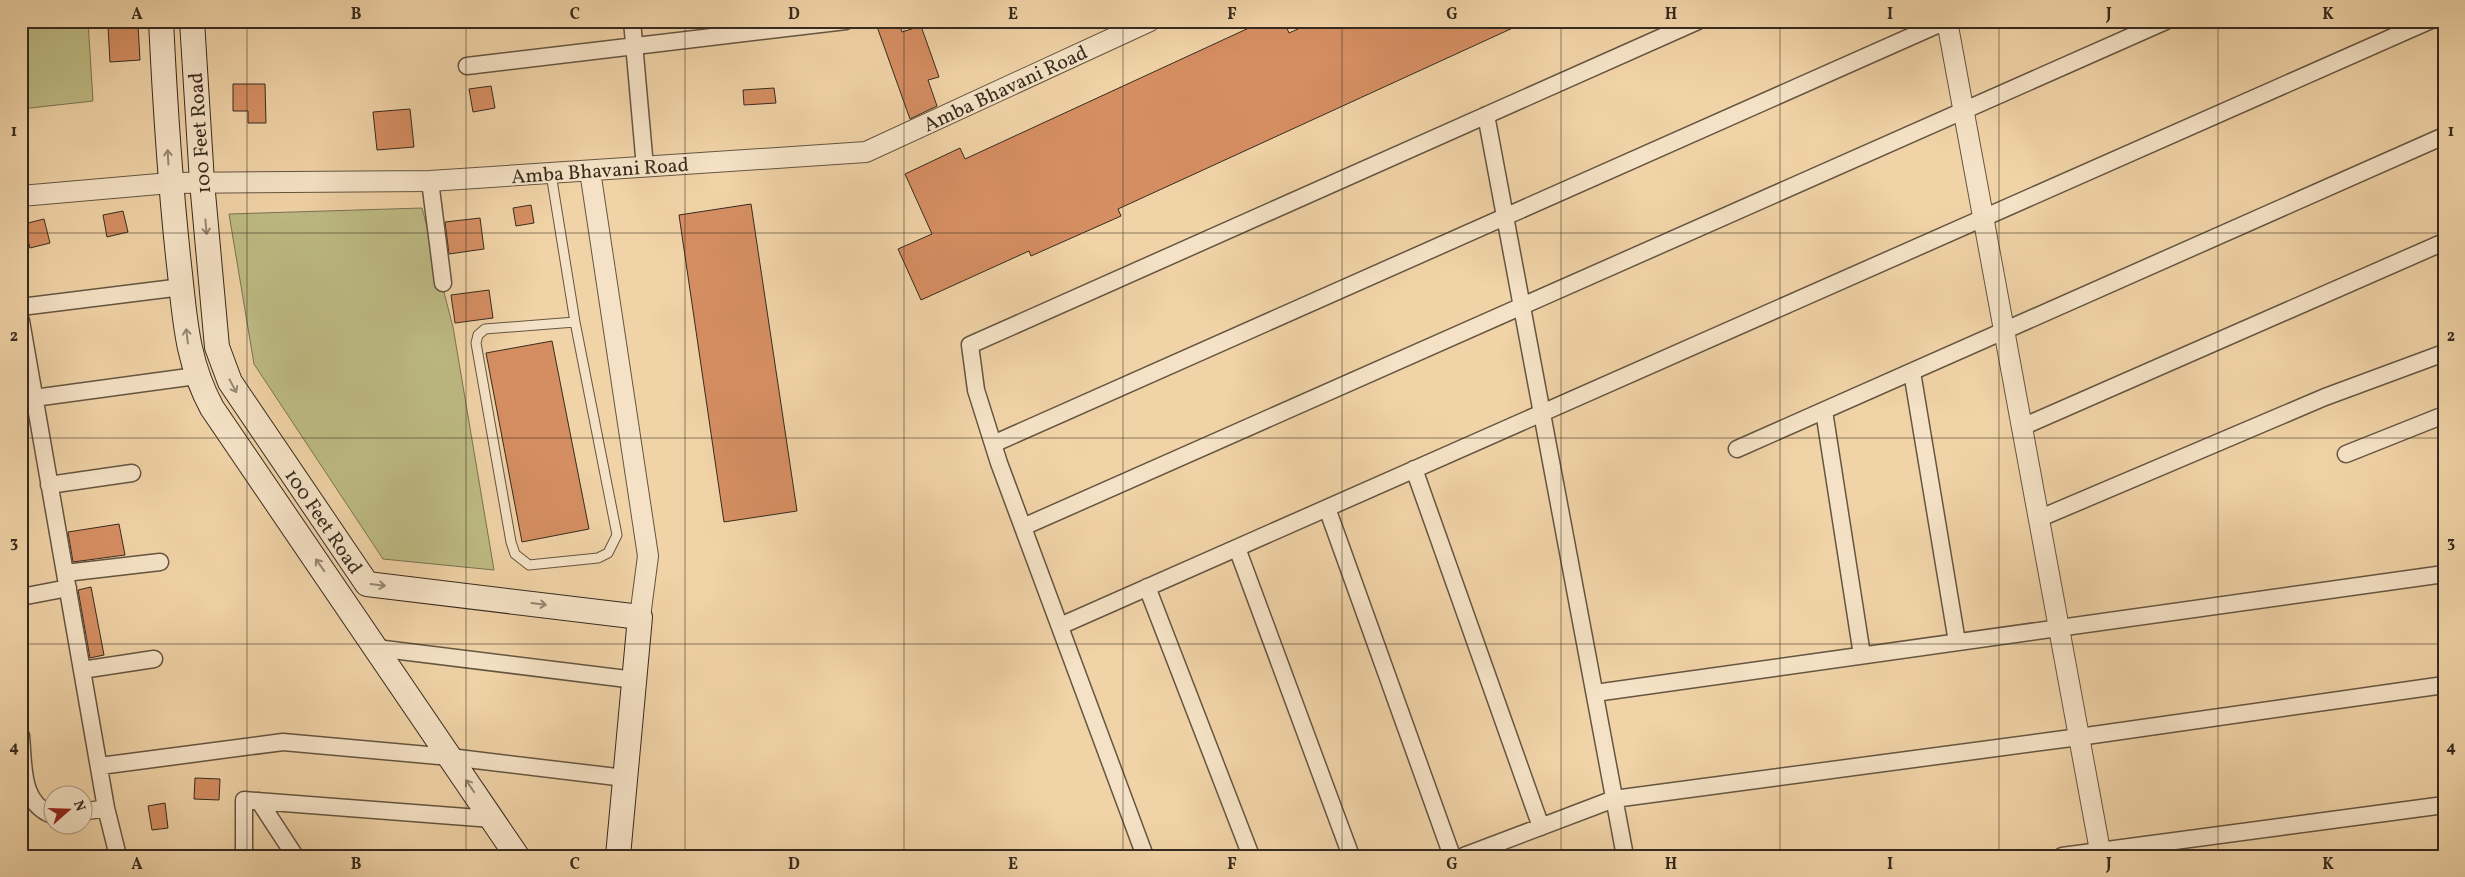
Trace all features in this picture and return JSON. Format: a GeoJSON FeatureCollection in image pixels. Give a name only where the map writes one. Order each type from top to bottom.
{"type":"FeatureCollection","features":[{"type":"Feature","properties":{"kind":"main road","name":"100 Feet Road"},"geometry":{"type":"LineString","coordinates":[[161,21],[170,183],[189,352],[196,376],[212,408],[516,856]]}},
{"type":"Feature","properties":{"kind":"main road","name":"100 Feet Road"},"geometry":{"type":"LineString","coordinates":[[192,21],[202,182],[217,347],[225,371],[236,393],[367,584],[640,617]]}},
{"type":"Feature","properties":{"kind":"main road"},"geometry":{"type":"LineString","coordinates":[[618,856],[640,617]]}},
{"type":"Feature","properties":{"kind":"street"},"geometry":{"type":"LineString","coordinates":[[632,21],[645,167]]}},
{"type":"Feature","properties":{"kind":"street"},"geometry":{"type":"LineString","coordinates":[[467,66],[846,21]]}},
{"type":"Feature","properties":{"kind":"street","name":"Amba Bhavani Road"},"geometry":{"type":"LineString","coordinates":[[21,196],[170,183],[430,180],[550,174],[866,152],[1150,21]]}},
{"type":"Feature","properties":{"kind":"street"},"geometry":{"type":"LineString","coordinates":[[1146,856],[993,444],[976,390],[970,345],[1698,21]]}},
{"type":"Feature","properties":{"kind":"street"},"geometry":{"type":"LineString","coordinates":[[993,444],[1946,21],[2100,853]]}},
{"type":"Feature","properties":{"kind":"street"},"geometry":{"type":"LineString","coordinates":[[1023,527],[2166,21]]}},
{"type":"Feature","properties":{"kind":"street"},"geometry":{"type":"LineString","coordinates":[[1060,626],[2429,21]]}},
{"type":"Feature","properties":{"kind":"street"},"geometry":{"type":"LineString","coordinates":[[1486,115],[1625,856]]}},
{"type":"Feature","properties":{"kind":"street"},"geometry":{"type":"LineString","coordinates":[[1737,450],[2444,136]]}},
{"type":"Feature","properties":{"kind":"street"},"geometry":{"type":"LineString","coordinates":[[590,171],[648,556],[640,617]]}},
{"type":"Feature","properties":{"kind":"street"},"geometry":{"type":"LineString","coordinates":[[430,180],[443,283]]}},
{"type":"Feature","properties":{"kind":"street"},"geometry":{"type":"LineString","coordinates":[[2022,427],[2444,242]]}},
{"type":"Feature","properties":{"kind":"street"},"geometry":{"type":"LineString","coordinates":[[21,307],[182,287]]}},
{"type":"Feature","properties":{"kind":"street"},"geometry":{"type":"LineString","coordinates":[[21,321],[106,808],[118,856]]}},
{"type":"Feature","properties":{"kind":"street"},"geometry":{"type":"LineString","coordinates":[[2038,519],[2325,397],[2444,353]]}},
{"type":"Feature","properties":{"kind":"street"},"geometry":{"type":"LineString","coordinates":[[1912,372],[1957,642]]}},
{"type":"Feature","properties":{"kind":"street"},"geometry":{"type":"LineString","coordinates":[[34,398],[196,376]]}},
{"type":"Feature","properties":{"kind":"street"},"geometry":{"type":"LineString","coordinates":[[1824,411],[1862,655]]}},
{"type":"Feature","properties":{"kind":"street"},"geometry":{"type":"LineString","coordinates":[[2346,454],[2444,415]]}},
{"type":"Feature","properties":{"kind":"street"},"geometry":{"type":"LineString","coordinates":[[1414,469],[1541,827]]}},
{"type":"Feature","properties":{"kind":"street"},"geometry":{"type":"LineString","coordinates":[[49,485],[132,473]]}},
{"type":"Feature","properties":{"kind":"street"},"geometry":{"type":"LineString","coordinates":[[1327,508],[1452,856]]}},
{"type":"Feature","properties":{"kind":"street"},"geometry":{"type":"LineString","coordinates":[[1237,548],[1351,856]]}},
{"type":"Feature","properties":{"kind":"street"},"geometry":{"type":"LineString","coordinates":[[21,597],[66,580],[160,562]]}},
{"type":"Feature","properties":{"kind":"street"},"geometry":{"type":"LineString","coordinates":[[1595,693],[2444,574]]}},
{"type":"Feature","properties":{"kind":"street"},"geometry":{"type":"LineString","coordinates":[[1147,587],[1251,856]]}},
{"type":"Feature","properties":{"kind":"street"},"geometry":{"type":"LineString","coordinates":[[376,648],[635,680]]}},
{"type":"Feature","properties":{"kind":"street"},"geometry":{"type":"LineString","coordinates":[[82,670],[154,659]]}},
{"type":"Feature","properties":{"kind":"street"},"geometry":{"type":"LineString","coordinates":[[1464,856],[1614,798],[2079,737],[2444,685]]}},
{"type":"Feature","properties":{"kind":"street"},"geometry":{"type":"LineString","coordinates":[[21,736],[26,787],[34,803],[42,809]]}},
{"type":"Feature","properties":{"kind":"street"},"geometry":{"type":"LineString","coordinates":[[100,766],[283,742],[450,757],[625,778]]}},
{"type":"Feature","properties":{"kind":"street"},"geometry":{"type":"LineString","coordinates":[[244,856],[244,800],[492,819]]}},
{"type":"Feature","properties":{"kind":"street"},"geometry":{"type":"LineString","coordinates":[[259,801],[295,856]]}},
{"type":"Feature","properties":{"kind":"street"},"geometry":{"type":"LineString","coordinates":[[2062,856],[2100,853],[2444,805]]}},
{"type":"Feature","properties":{"kind":"street"},"geometry":{"type":"LineString","coordinates":[[92,810],[106,808]]}},
{"type":"Feature","properties":{"kind":"lane"},"geometry":{"type":"LineString","coordinates":[[550,174],[575,322],[617,535],[608,553],[598,558],[529,566],[515,554],[511,542],[476,344],[478,336],[484,329],[575,322]]}},
{"type":"Feature","properties":{"kind":"shaded area"},"geometry":{"type":"Polygon","coordinates":[[[21,21],[88,21],[93,101],[21,109],[21,21]]]}},
{"type":"Feature","properties":{"kind":"shaded area"},"geometry":{"type":"Polygon","coordinates":[[[422,208],[453,327],[494,570],[383,559],[254,364],[229,214],[422,208]]]}},
{"type":"Feature","properties":{"kind":"building"},"geometry":{"type":"Polygon","coordinates":[[[875,21],[898,21],[902,32],[921,26],[939,77],[928,80],[937,106],[910,119],[875,21]]]}},
{"type":"Feature","properties":{"kind":"building"},"geometry":{"type":"Polygon","coordinates":[[[1264,21],[1284,21],[1289,33],[1316,21],[1528,21],[1118,209],[1121,216],[1031,256],[1029,251],[921,300],[898,249],[932,234],[905,174],[960,148],[965,159],[1264,21]]]}},
{"type":"Feature","properties":{"kind":"building"},"geometry":{"type":"Polygon","coordinates":[[[138,25],[140,60],[110,62],[108,27],[138,25]]]}},
{"type":"Feature","properties":{"kind":"building"},"geometry":{"type":"Polygon","coordinates":[[[233,84],[265,84],[266,123],[248,123],[248,111],[233,111],[233,84]]]}},
{"type":"Feature","properties":{"kind":"building"},"geometry":{"type":"Polygon","coordinates":[[[491,86],[495,108],[473,112],[469,89],[491,86]]]}},
{"type":"Feature","properties":{"kind":"building"},"geometry":{"type":"Polygon","coordinates":[[[774,88],[776,103],[744,105],[743,90],[774,88]]]}},
{"type":"Feature","properties":{"kind":"building"},"geometry":{"type":"Polygon","coordinates":[[[410,109],[414,147],[377,150],[373,112],[410,109]]]}},
{"type":"Feature","properties":{"kind":"building"},"geometry":{"type":"Polygon","coordinates":[[[751,204],[797,511],[724,522],[679,215],[751,204]]]}},
{"type":"Feature","properties":{"kind":"building"},"geometry":{"type":"Polygon","coordinates":[[[531,205],[534,223],[516,226],[513,208],[531,205]]]}},
{"type":"Feature","properties":{"kind":"building"},"geometry":{"type":"Polygon","coordinates":[[[123,211],[128,232],[107,237],[103,215],[123,211]]]}},
{"type":"Feature","properties":{"kind":"building"},"geometry":{"type":"Polygon","coordinates":[[[480,218],[484,249],[449,254],[445,222],[480,218]]]}},
{"type":"Feature","properties":{"kind":"building"},"geometry":{"type":"Polygon","coordinates":[[[44,219],[50,243],[30,248],[24,224],[44,219]]]}},
{"type":"Feature","properties":{"kind":"building"},"geometry":{"type":"Polygon","coordinates":[[[489,290],[493,318],[455,323],[451,295],[489,290]]]}},
{"type":"Feature","properties":{"kind":"building"},"geometry":{"type":"Polygon","coordinates":[[[552,341],[589,529],[522,542],[486,353],[552,341]]]}},
{"type":"Feature","properties":{"kind":"building"},"geometry":{"type":"Polygon","coordinates":[[[119,524],[125,555],[73,562],[68,532],[119,524]]]}},
{"type":"Feature","properties":{"kind":"building"},"geometry":{"type":"Polygon","coordinates":[[[91,587],[104,655],[90,658],[78,590],[91,587]]]}},
{"type":"Feature","properties":{"kind":"building"},"geometry":{"type":"Polygon","coordinates":[[[195,778],[220,779],[219,800],[194,799],[195,778]]]}},
{"type":"Feature","properties":{"kind":"building"},"geometry":{"type":"Polygon","coordinates":[[[165,803],[168,828],[152,830],[148,806],[165,803]]]}}]}
